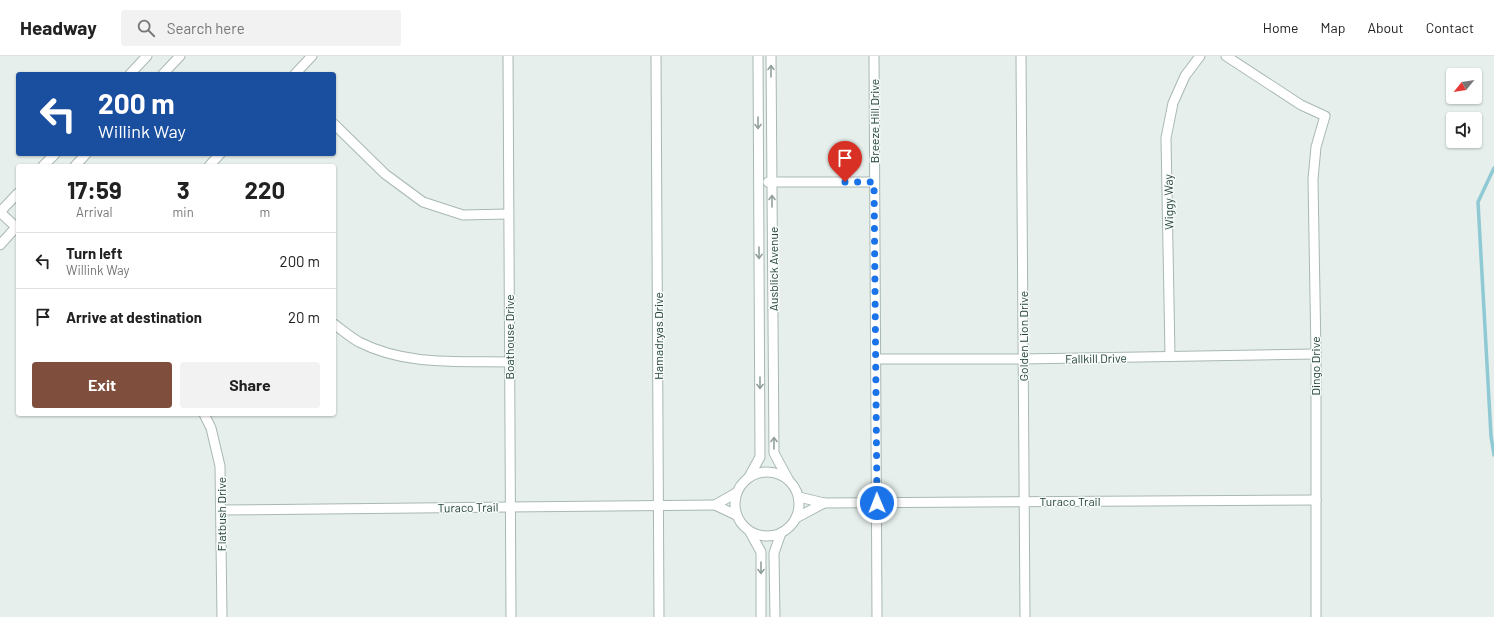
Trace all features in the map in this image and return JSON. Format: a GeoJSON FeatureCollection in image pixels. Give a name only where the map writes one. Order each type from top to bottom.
{"type":"FeatureCollection","features":[{"type":"Feature","properties":{"kind":"street"},"geometry":{"type":"LineString","coordinates":[[132,72],[147,56]]}},
{"type":"Feature","properties":{"kind":"street"},"geometry":{"type":"LineString","coordinates":[[165,72],[180,56]]}},
{"type":"Feature","properties":{"kind":"street"},"geometry":{"type":"LineString","coordinates":[[297,72],[312,56]]}},
{"type":"Feature","properties":{"kind":"street","name":"Boathouse Drive"},"geometry":{"type":"LineString","coordinates":[[508,56],[512,617]]}},
{"type":"Feature","properties":{"kind":"street","name":"Hamadryas Drive"},"geometry":{"type":"LineString","coordinates":[[656,56],[659,617]]}},
{"type":"Feature","properties":{"kind":"street","name":"Ausblick Avenue"},"geometry":{"type":"LineString","coordinates":[[749,477],[760,457],[758,56]]}},
{"type":"Feature","properties":{"kind":"street","name":"Ausblick Avenue"},"geometry":{"type":"LineString","coordinates":[[771,56],[774,453],[788,479]]}},
{"type":"Feature","properties":{"kind":"street","name":"Breeze Hill Drive"},"geometry":{"type":"LineString","coordinates":[[874,56],[877,617]]}},
{"type":"Feature","properties":{"kind":"street","name":"Golden Lion Drive"},"geometry":{"type":"LineString","coordinates":[[1022,56],[1025,617]]}},
{"type":"Feature","properties":{"kind":"street","name":"Wiggy Way"},"geometry":{"type":"LineString","coordinates":[[1170,356],[1166,138],[1172,104],[1185,76],[1200,56]]}},
{"type":"Feature","properties":{"kind":"street","name":"Dingo Drive"},"geometry":{"type":"LineString","coordinates":[[1226,56],[1301,105],[1325,116],[1316,147],[1313,179],[1316,354],[1316,617]]}},
{"type":"Feature","properties":{"kind":"street"},"geometry":{"type":"LineString","coordinates":[[336,126],[385,174],[423,202],[463,215],[508,214]]}},
{"type":"Feature","properties":{"kind":"street"},"geometry":{"type":"LineString","coordinates":[[45,164],[53,156]]}},
{"type":"Feature","properties":{"kind":"street"},"geometry":{"type":"LineString","coordinates":[[77,164],[84,156]]}},
{"type":"Feature","properties":{"kind":"street"},"geometry":{"type":"LineString","coordinates":[[211,164],[218,156]]}},
{"type":"Feature","properties":{"kind":"street"},"geometry":{"type":"LineString","coordinates":[[758,182],[874,182]]}},
{"type":"Feature","properties":{"kind":"street"},"geometry":{"type":"LineString","coordinates":[[16,195],[0,212],[16,226]]}},
{"type":"Feature","properties":{"kind":"street"},"geometry":{"type":"LineString","coordinates":[[0,245],[16,228]]}},
{"type":"Feature","properties":{"kind":"street"},"geometry":{"type":"LineString","coordinates":[[336,325],[358,341],[397,357],[418,360],[510,362]]}},
{"type":"Feature","properties":{"kind":"street","name":"Fallkill Drive"},"geometry":{"type":"LineString","coordinates":[[876,359],[1023,359],[1316,354]]}},
{"type":"Feature","properties":{"kind":"street","name":"Flatbush Drive"},"geometry":{"type":"LineString","coordinates":[[205,416],[211,428],[220,466],[222,617]]}},
{"type":"Feature","properties":{"kind":"street"},"geometry":{"type":"LineString","coordinates":[[750,532],[760,536],[771,536],[781,533],[790,527],[796,518],[799,507],[799,497],[795,487],[788,479],[769,471],[758,472],[741,484],[736,493],[734,504],[736,514],[742,524],[750,532],[761,552],[761,617]]}},
{"type":"Feature","properties":{"kind":"street","name":"Turaco Trail"},"geometry":{"type":"LineString","coordinates":[[715,505],[736,493]]}},
{"type":"Feature","properties":{"kind":"street","name":"Turaco Trail"},"geometry":{"type":"LineString","coordinates":[[799,497],[824,503],[1316,500]]}},
{"type":"Feature","properties":{"kind":"street","name":"Turaco Trail"},"geometry":{"type":"LineString","coordinates":[[796,518],[824,503]]}},
{"type":"Feature","properties":{"kind":"street","name":"Turaco Trail"},"geometry":{"type":"LineString","coordinates":[[221,510],[715,505],[736,514]]}},
{"type":"Feature","properties":{"kind":"street"},"geometry":{"type":"LineString","coordinates":[[775,617],[774,553],[781,533]]}},
{"type":"Feature","properties":{"kind":"waterway"},"geometry":{"type":"LineString","coordinates":[[1494,168],[1478,202],[1491,436],[1494,455]]}},
{"type":"Feature","properties":{"kind":"route"},"geometry":{"type":"LineString","coordinates":[[845,182],[874,182],[877,503]]}}]}
